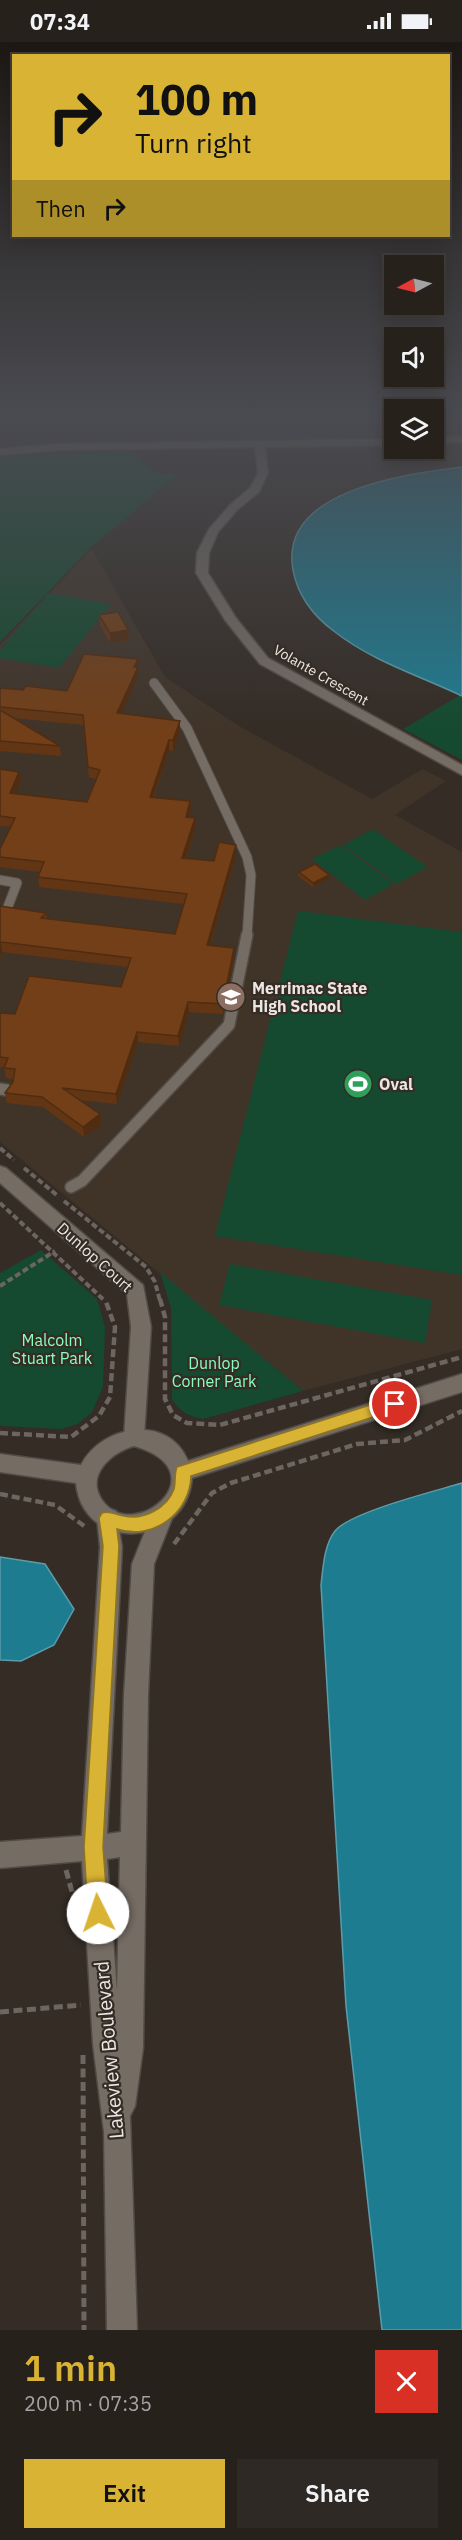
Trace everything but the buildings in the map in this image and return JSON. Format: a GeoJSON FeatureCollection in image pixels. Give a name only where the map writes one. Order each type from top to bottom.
{"type":"FeatureCollection","features":[{"type":"Feature","properties":{"kind":"street","name":"Volante Crescent"},"geometry":{"type":"LineString","coordinates":[[223,520],[213,531],[203,553],[202,573],[231,620],[264,661],[462,771]]}},
{"type":"Feature","properties":{"kind":"street","name":"Dunlop Court"},"geometry":{"type":"LineString","coordinates":[[0,1173],[136,1291],[141,1327],[134,1437]]}},
{"type":"Feature","properties":{"kind":"street"},"geometry":{"type":"LineString","coordinates":[[183,1472],[462,1383]]}},
{"type":"Feature","properties":{"kind":"street"},"geometry":{"type":"LineString","coordinates":[[134,1437],[151,1439],[166,1446],[177,1457],[183,1472],[182,1488],[175,1504],[162,1516],[144,1523],[125,1524],[108,1518],[94,1507],[87,1492],[87,1475],[92,1461],[103,1448],[118,1440],[134,1437]]}},
{"type":"Feature","properties":{"kind":"street"},"geometry":{"type":"LineString","coordinates":[[0,1463],[87,1475]]}},
{"type":"Feature","properties":{"kind":"street"},"geometry":{"type":"LineString","coordinates":[[118,2132],[129,2048],[136,1695],[143,1564],[162,1516]]}},
{"type":"Feature","properties":{"kind":"street","name":"Lakeview Boulevard"},"geometry":{"type":"LineString","coordinates":[[108,1518],[111,1546],[94,1847],[106,2044],[118,2132],[122,2330]]}},
{"type":"Feature","properties":{"kind":"street"},"geometry":{"type":"LineString","coordinates":[[0,1855],[132,1844]]}},
{"type":"Feature","properties":{"kind":"lane"},"geometry":{"type":"LineString","coordinates":[[71,1187],[82,1182],[225,1031],[229,1025],[246,944],[251,875],[248,857],[187,728],[154,683]]}},
{"type":"Feature","properties":{"kind":"lane"},"geometry":{"type":"LineString","coordinates":[[0,880],[17,882],[6,909]]}},
{"type":"Feature","properties":{"kind":"path"},"geometry":{"type":"LineString","coordinates":[[0,1148],[146,1267],[155,1282],[165,1317],[165,1399],[173,1416],[187,1423],[220,1425],[462,1357]]}},
{"type":"Feature","properties":{"kind":"path"},"geometry":{"type":"LineString","coordinates":[[0,1203],[104,1298],[115,1327],[110,1397],[99,1416],[70,1437],[0,1433]]}},
{"type":"Feature","properties":{"kind":"path"},"geometry":{"type":"LineString","coordinates":[[0,1286],[55,1251]]}},
{"type":"Feature","properties":{"kind":"path"},"geometry":{"type":"LineString","coordinates":[[170,1550],[212,1492],[231,1483],[357,1444],[405,1440],[462,1411]]}},
{"type":"Feature","properties":{"kind":"path"},"geometry":{"type":"LineString","coordinates":[[0,1494],[55,1505],[89,1530],[91,1538]]}},
{"type":"Feature","properties":{"kind":"path"},"geometry":{"type":"LineString","coordinates":[[66,1866],[73,1903]]}},
{"type":"Feature","properties":{"kind":"path"},"geometry":{"type":"LineString","coordinates":[[80,1994],[82,2017]]}},
{"type":"Feature","properties":{"kind":"path"},"geometry":{"type":"LineString","coordinates":[[0,2012],[81,2006]]}},
{"type":"Feature","properties":{"kind":"path"},"geometry":{"type":"LineString","coordinates":[[83,2052],[84,2330]]}},
{"type":"Feature","properties":{"kind":"shaded area","name":"Merrimac State High School"},"geometry":{"type":"Polygon","coordinates":[[[92,549],[165,677],[239,726],[372,799],[423,769],[446,781],[395,815],[462,852],[462,1349],[303,1391],[0,1142],[0,645],[92,549]]]}},
{"type":"Feature","properties":{"kind":"green space"},"geometry":{"type":"Polygon","coordinates":[[[0,520],[123,520],[91,547],[0,642],[0,520]]]}},
{"type":"Feature","properties":{"kind":"green space"},"geometry":{"type":"Polygon","coordinates":[[[48,593],[111,604],[59,668],[0,658],[0,650],[48,593]]]}},
{"type":"Feature","properties":{"kind":"green space"},"geometry":{"type":"Polygon","coordinates":[[[460,695],[462,696],[462,760],[403,729],[460,695]]]}},
{"type":"Feature","properties":{"kind":"green space"},"geometry":{"type":"Polygon","coordinates":[[[373,829],[427,867],[397,884],[343,845],[373,829]]]}},
{"type":"Feature","properties":{"kind":"green space"},"geometry":{"type":"Polygon","coordinates":[[[341,845],[394,884],[365,900],[312,859],[341,845]]]}},
{"type":"Feature","properties":{"kind":"green space","name":"Oval"},"geometry":{"type":"Polygon","coordinates":[[[298,911],[462,932],[462,1275],[215,1236],[298,911]]]}},
{"type":"Feature","properties":{"kind":"green space","name":"Malcolm Stuart Park"},"geometry":{"type":"Polygon","coordinates":[[[41,1250],[97,1299],[105,1327],[103,1387],[92,1412],[78,1424],[61,1429],[0,1426],[0,1273],[41,1250]]]}},
{"type":"Feature","properties":{"kind":"green space"},"geometry":{"type":"Polygon","coordinates":[[[230,1264],[432,1300],[425,1343],[219,1305],[230,1264]]]}},
{"type":"Feature","properties":{"kind":"green space","name":"Dunlop Corner Park"},"geometry":{"type":"Polygon","coordinates":[[[160,1272],[303,1391],[203,1419],[181,1410],[172,1399],[171,1308],[160,1272]]]}},
{"type":"Feature","properties":{"kind":"water"},"geometry":{"type":"Polygon","coordinates":[[[462,520],[462,696],[380,660],[349,642],[320,619],[303,597],[293,570],[294,543],[306,521],[462,520]]]}},
{"type":"Feature","properties":{"kind":"water"},"geometry":{"type":"Polygon","coordinates":[[[462,1483],[462,2330],[382,2330],[346,2006],[321,1585],[328,1543],[335,1531],[344,1524],[375,1510],[462,1483]]]}},
{"type":"Feature","properties":{"kind":"water"},"geometry":{"type":"Polygon","coordinates":[[[0,1557],[45,1564],[74,1609],[54,1645],[21,1661],[0,1660],[0,1557]]]}},
{"type":"Feature","properties":{"kind":"place","name":"Merrimac State High School"},"geometry":{"type":"Point","coordinates":[231,997]}},
{"type":"Feature","properties":{"kind":"place","name":"Oval"},"geometry":{"type":"Point","coordinates":[358,1084]}},
{"type":"Feature","properties":{"kind":"route"},"geometry":{"type":"LineString","coordinates":[[98,1913],[94,1847],[106,1598],[111,1546],[108,1518],[125,1524],[144,1523],[162,1516],[175,1504],[182,1488],[183,1472],[201,1464],[395,1404]]}}]}
